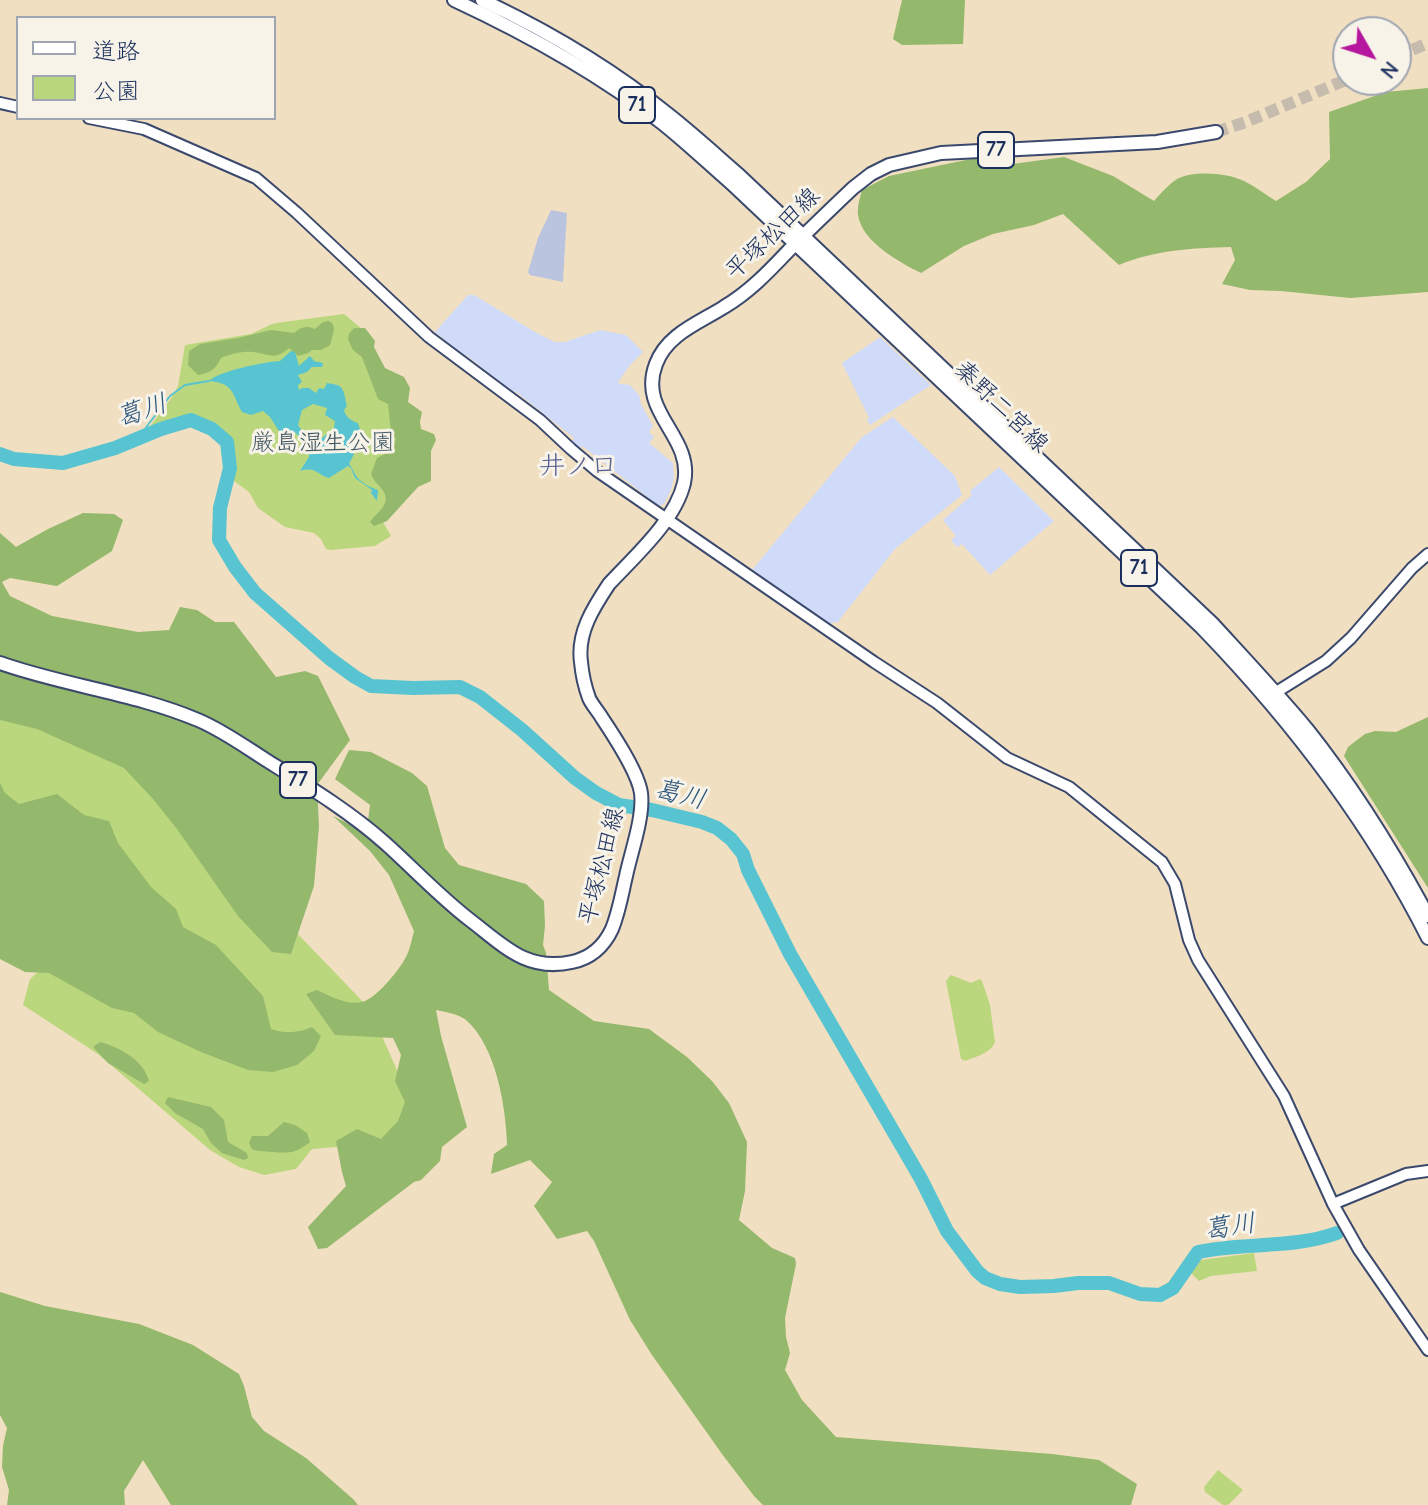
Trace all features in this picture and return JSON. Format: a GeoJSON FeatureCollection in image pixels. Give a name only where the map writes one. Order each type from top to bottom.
{"type":"FeatureCollection","features":[{"type":"Feature","properties":{"kind":"main road","name":"秦野二宮線"},"geometry":{"type":"LineString","coordinates":[[454,0],[510,26],[619,92],[663,124],[799,240]]}},
{"type":"Feature","properties":{"kind":"main road","name":"秦野二宮線"},"geometry":{"type":"LineString","coordinates":[[482,0],[563,42],[625,82],[739,175],[799,240],[1308,731],[1379,832],[1428,916]]}},
{"type":"Feature","properties":{"kind":"main road","name":"平塚松田線"},"geometry":{"type":"LineString","coordinates":[[0,663],[150,703],[221,731],[294,777],[384,842],[443,899],[503,945],[534,963],[558,965],[589,956],[607,939],[618,913],[639,819],[641,791],[635,773],[590,699],[581,660],[581,640],[590,615],[609,584],[667,520],[682,490],[683,457],[654,402],[652,375],[665,347],[676,336],[748,291],[862,181],[889,165],[941,153],[1094,147],[1157,142],[1216,132]]}},
{"type":"Feature","properties":{"kind":"main road","name":"秦野二宮線"},"geometry":{"type":"LineString","coordinates":[[1271,695],[1372,840],[1428,938]]}},
{"type":"Feature","properties":{"kind":"street"},"geometry":{"type":"LineString","coordinates":[[99,120],[144,129],[256,178],[440,346],[540,420],[597,471],[937,703],[1007,758],[1069,787],[1162,862],[1175,884],[1189,940],[1198,960],[1284,1096],[1333,1204],[1373,1273],[1428,1350]]}},
{"type":"Feature","properties":{"kind":"street"},"geometry":{"type":"LineString","coordinates":[[1271,695],[1334,654],[1428,554]]}},
{"type":"Feature","properties":{"kind":"street"},"geometry":{"type":"LineString","coordinates":[[1333,1204],[1406,1174],[1428,1171]]}},
{"type":"Feature","properties":{"kind":"shaded area"},"geometry":{"type":"Polygon","coordinates":[[[551,210],[567,213],[563,282],[528,272],[538,238],[551,210]]]}},
{"type":"Feature","properties":{"kind":"shaded area"},"geometry":{"type":"Polygon","coordinates":[[[468,295],[474,295],[555,342],[565,342],[600,330],[626,335],[643,352],[618,382],[630,385],[639,395],[653,426],[649,432],[654,437],[649,443],[673,463],[674,477],[664,504],[659,506],[582,446],[580,448],[572,442],[574,438],[435,332],[468,295]]]}},
{"type":"Feature","properties":{"kind":"shaded area"},"geometry":{"type":"Polygon","coordinates":[[[880,337],[931,385],[870,425],[842,363],[880,337]]]}},
{"type":"Feature","properties":{"kind":"shaded area"},"geometry":{"type":"Polygon","coordinates":[[[893,417],[955,476],[962,495],[895,549],[837,623],[830,624],[752,570],[862,437],[893,417]]]}},
{"type":"Feature","properties":{"kind":"shaded area"},"geometry":{"type":"Polygon","coordinates":[[[999,467],[1054,521],[990,575],[962,544],[957,547],[951,540],[956,536],[943,520],[972,495],[970,491],[999,467]]]}},
{"type":"Feature","properties":{"kind":"green space"},"geometry":{"type":"Polygon","coordinates":[[[902,0],[965,0],[963,44],[902,45],[893,39],[902,0]]]}},
{"type":"Feature","properties":{"kind":"green space"},"geometry":{"type":"Polygon","coordinates":[[[1428,88],[1428,292],[1350,298],[1250,290],[1222,284],[1235,260],[1231,247],[1160,253],[1119,265],[1063,214],[1034,225],[993,234],[964,246],[921,273],[892,257],[874,242],[866,234],[858,215],[862,190],[889,176],[985,156],[998,166],[1064,157],[1113,176],[1154,201],[1168,186],[1184,176],[1220,174],[1237,178],[1276,201],[1306,182],[1330,159],[1329,112],[1375,96],[1412,96],[1412,90],[1428,88]]]}},
{"type":"Feature","properties":{"kind":"green space","name":"厳島湿生公園"},"geometry":{"type":"Polygon","coordinates":[[[344,314],[367,333],[373,354],[404,405],[383,522],[391,536],[375,546],[331,550],[326,549],[314,533],[285,527],[258,508],[249,492],[234,481],[235,462],[230,442],[212,423],[187,416],[148,429],[178,386],[185,345],[251,334],[272,324],[344,314]]]}},
{"type":"Feature","properties":{"kind":"green space"},"geometry":{"type":"Polygon","coordinates":[[[329,321],[334,330],[330,345],[321,350],[298,356],[289,348],[276,356],[237,353],[221,358],[212,370],[198,375],[188,365],[189,351],[200,344],[271,330],[294,333],[304,327],[315,329],[329,321]]]}},
{"type":"Feature","properties":{"kind":"green space"},"geometry":{"type":"Polygon","coordinates":[[[354,328],[365,328],[375,341],[374,347],[385,368],[404,377],[410,388],[408,402],[422,412],[421,429],[434,434],[436,440],[431,451],[431,481],[418,487],[387,521],[374,526],[370,522],[384,505],[386,497],[371,474],[377,458],[393,450],[396,439],[391,432],[388,404],[378,399],[362,357],[353,350],[348,339],[354,328]]]}},
{"type":"Feature","properties":{"kind":"green space"},"geometry":{"type":"Polygon","coordinates":[[[83,513],[114,514],[123,520],[112,551],[57,586],[10,578],[2,582],[10,596],[52,616],[138,632],[169,630],[180,607],[197,610],[215,622],[234,622],[276,677],[305,671],[318,676],[350,740],[317,785],[319,826],[314,886],[291,954],[272,952],[238,916],[177,829],[124,768],[37,729],[0,720],[0,533],[16,547],[83,513]]]}},
{"type":"Feature","properties":{"kind":"green space"},"geometry":{"type":"Polygon","coordinates":[[[0,693],[87,725],[267,902],[370,1009],[420,1112],[398,1142],[312,1149],[296,1169],[264,1175],[239,1167],[210,1150],[98,1054],[23,1005],[30,979],[57,955],[0,863],[0,693]]]}},
{"type":"Feature","properties":{"kind":"green space"},"geometry":{"type":"Polygon","coordinates":[[[1428,717],[1428,888],[1344,756],[1348,747],[1365,734],[1396,732],[1428,717]]]}},
{"type":"Feature","properties":{"kind":"green space"},"geometry":{"type":"Polygon","coordinates":[[[349,750],[371,752],[412,773],[427,786],[445,848],[459,865],[526,884],[544,901],[543,945],[549,990],[594,1021],[649,1029],[687,1057],[729,1103],[747,1142],[745,1191],[739,1220],[772,1248],[795,1258],[785,1318],[790,1353],[785,1370],[802,1400],[836,1437],[1099,1460],[1137,1484],[1131,1505],[763,1505],[722,1454],[652,1355],[630,1320],[587,1231],[557,1239],[534,1206],[552,1182],[530,1160],[491,1174],[494,1154],[507,1145],[501,1096],[485,1045],[466,1020],[456,1015],[436,1010],[467,1127],[442,1147],[440,1161],[421,1180],[414,1182],[327,1248],[318,1249],[308,1227],[346,1186],[336,1141],[357,1129],[381,1139],[398,1121],[405,1102],[395,1081],[401,1055],[393,1038],[335,1035],[306,994],[317,990],[353,1003],[365,1001],[389,981],[404,961],[414,931],[389,875],[370,851],[333,816],[351,825],[368,821],[370,805],[335,779],[349,750]]]}},
{"type":"Feature","properties":{"kind":"green space"},"geometry":{"type":"Polygon","coordinates":[[[0,783],[5,793],[19,804],[57,794],[84,815],[109,821],[118,843],[151,887],[176,909],[183,927],[216,945],[263,996],[271,1029],[292,1032],[312,1027],[321,1036],[314,1051],[297,1065],[273,1072],[248,1070],[158,1032],[134,1013],[112,1008],[49,973],[25,972],[0,959],[0,783]]]}},
{"type":"Feature","properties":{"kind":"green space"},"geometry":{"type":"Polygon","coordinates":[[[951,975],[971,983],[980,979],[990,1005],[995,1042],[986,1052],[965,1061],[961,1059],[946,981],[951,975]]]}},
{"type":"Feature","properties":{"kind":"green space"},"geometry":{"type":"Polygon","coordinates":[[[100,1042],[130,1056],[142,1067],[149,1081],[144,1084],[108,1063],[93,1047],[100,1042]]]}},
{"type":"Feature","properties":{"kind":"green space"},"geometry":{"type":"Polygon","coordinates":[[[168,1097],[211,1107],[224,1120],[228,1142],[247,1153],[248,1158],[244,1160],[222,1153],[211,1143],[203,1129],[175,1113],[165,1103],[168,1097]]]}},
{"type":"Feature","properties":{"kind":"green space"},"geometry":{"type":"Polygon","coordinates":[[[284,1122],[307,1133],[310,1142],[296,1151],[288,1152],[252,1149],[249,1143],[252,1136],[268,1136],[284,1122]]]}},
{"type":"Feature","properties":{"kind":"green space"},"geometry":{"type":"Polygon","coordinates":[[[1254,1253],[1257,1271],[1211,1276],[1199,1281],[1191,1273],[1201,1260],[1254,1253]]]}},
{"type":"Feature","properties":{"kind":"green space"},"geometry":{"type":"Polygon","coordinates":[[[0,1292],[45,1306],[139,1324],[193,1345],[239,1374],[252,1417],[264,1431],[306,1458],[358,1505],[171,1505],[143,1460],[124,1491],[125,1505],[7,1505],[9,1490],[2,1467],[7,1428],[0,1415],[0,1292]]]}},
{"type":"Feature","properties":{"kind":"green space"},"geometry":{"type":"Polygon","coordinates":[[[1218,1470],[1243,1490],[1228,1505],[1223,1505],[1205,1492],[1204,1487],[1218,1470]]]}},
{"type":"Feature","properties":{"kind":"water"},"geometry":{"type":"Polygon","coordinates":[[[291,351],[295,352],[299,366],[310,356],[314,361],[323,363],[322,367],[312,367],[298,375],[302,382],[298,385],[299,390],[309,388],[316,393],[319,388],[324,389],[327,383],[342,388],[347,406],[344,410],[349,418],[358,423],[360,430],[355,437],[355,452],[349,464],[359,480],[378,490],[377,501],[372,490],[355,478],[348,466],[329,478],[313,470],[300,471],[309,457],[308,450],[296,433],[279,431],[263,411],[251,415],[242,412],[228,387],[209,381],[253,365],[280,361],[291,351]],[[313,404],[302,410],[298,425],[307,438],[321,439],[334,428],[335,421],[325,415],[327,408],[313,404]]]}},
{"type":"Feature","properties":{"kind":"waterway"},"geometry":{"type":"LineString","coordinates":[[138,438],[170,396],[185,385],[209,381]]}},
{"type":"Feature","properties":{"kind":"waterway","name":"葛川"},"geometry":{"type":"LineString","coordinates":[[0,454],[14,459],[63,463],[191,420],[212,429],[227,442],[230,468],[220,508],[219,540],[255,593],[329,658],[371,686],[460,687],[480,697],[596,793],[619,805],[702,822],[717,828],[731,839],[743,854],[790,954],[921,1179],[947,1231],[985,1278],[1020,1287],[1109,1283],[1140,1294],[1160,1295],[1173,1288],[1198,1252],[1303,1241],[1337,1233]]}},
{"type":"Feature","properties":{"kind":"tunnel"},"geometry":{"type":"LineString","coordinates":[[1412,50],[1428,43]]}},
{"type":"Feature","properties":{"kind":"tunnel"},"geometry":{"type":"LineString","coordinates":[[1216,132],[1332,86]]}},
{"type":"Feature","properties":{"kind":"district","name":"井ノ口"},"geometry":{"type":"Point","coordinates":[578,467]}}]}
